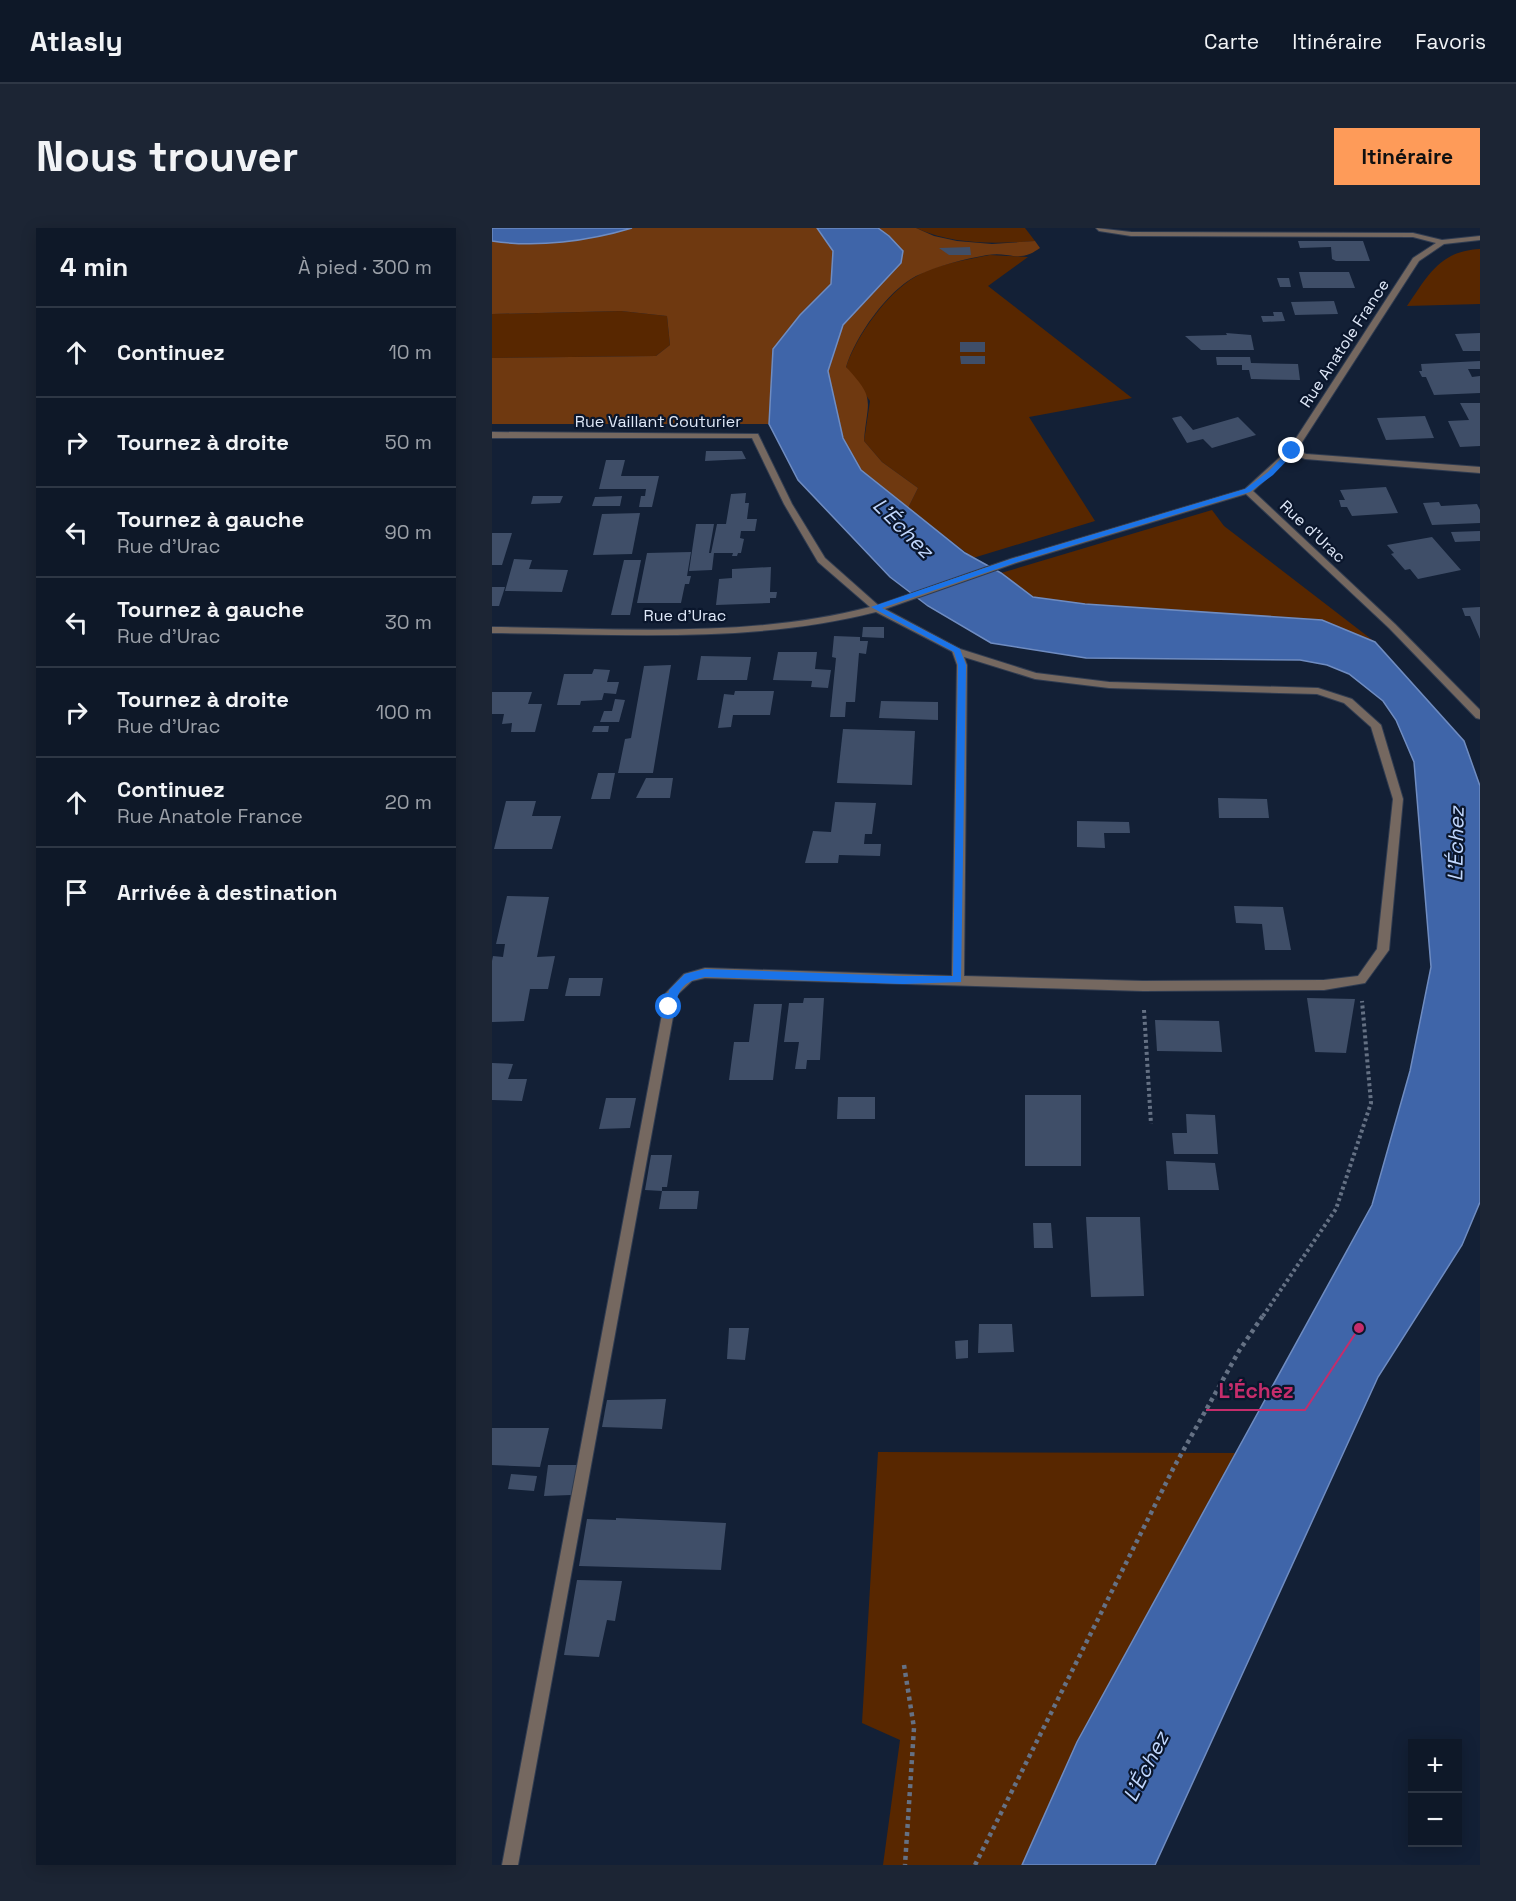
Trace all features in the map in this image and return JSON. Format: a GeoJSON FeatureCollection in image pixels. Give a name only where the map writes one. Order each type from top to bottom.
{"type":"FeatureCollection","features":[{"type":"Feature","properties":{"kind":"street"},"geometry":{"type":"LineString","coordinates":[[1099,229],[1131,234],[1413,234],[1442,242]]}},
{"type":"Feature","properties":{"kind":"street","name":"Rue Anatole France"},"geometry":{"type":"LineString","coordinates":[[1248,491],[1292,451],[1416,260],[1442,242],[1480,238]]}},
{"type":"Feature","properties":{"kind":"street","name":"Rue Vaillant Couturier"},"geometry":{"type":"LineString","coordinates":[[492,435],[755,436],[788,504],[821,560],[875,607]]}},
{"type":"Feature","properties":{"kind":"street"},"geometry":{"type":"LineString","coordinates":[[1292,451],[1305,456],[1480,470]]}},
{"type":"Feature","properties":{"kind":"street","name":"Rue d'Urac"},"geometry":{"type":"LineString","coordinates":[[492,630],[758,629],[829,619],[895,602],[1014,561],[1248,491],[1392,626],[1480,716]]}},
{"type":"Feature","properties":{"kind":"street"},"geometry":{"type":"LineString","coordinates":[[510,1865],[672,993],[688,977],[705,973],[1143,986],[1324,985],[1360,980],[1383,950],[1398,800],[1376,725],[1348,701],[1318,691],[1109,685],[1035,676],[957,651],[875,607]]}},
{"type":"Feature","properties":{"kind":"street"},"geometry":{"type":"LineString","coordinates":[[957,651],[962,665],[958,980]]}},
{"type":"Feature","properties":{"kind":"path"},"geometry":{"type":"LineString","coordinates":[[975,1865],[1174,1467],[1239,1351],[1336,1209],[1371,1103],[1360,980]]}},
{"type":"Feature","properties":{"kind":"path"},"geometry":{"type":"LineString","coordinates":[[1143,986],[1151,1124]]}},
{"type":"Feature","properties":{"kind":"path"},"geometry":{"type":"LineString","coordinates":[[904,1665],[914,1728],[905,1865]]}},
{"type":"Feature","properties":{"kind":"shaded area"},"geometry":{"type":"Polygon","coordinates":[[[632,228],[817,228],[833,251],[831,284],[800,315],[773,349],[769,424],[492,424],[492,358],[656,356],[670,345],[667,316],[621,311],[492,314],[492,241],[527,244],[563,242],[632,228]]]}},
{"type":"Feature","properties":{"kind":"shaded area"},"geometry":{"type":"Polygon","coordinates":[[[878,228],[916,228],[934,236],[957,241],[992,244],[1035,241],[1040,248],[1020,256],[995,254],[969,259],[916,276],[883,303],[864,329],[850,355],[846,367],[862,387],[868,401],[864,441],[882,462],[918,488],[908,508],[861,470],[843,438],[828,371],[843,325],[901,263],[889,236],[878,228]]]}},
{"type":"Feature","properties":{"kind":"shaded area"},"geometry":{"type":"Polygon","coordinates":[[[916,228],[1025,228],[1035,241],[975,242],[945,238],[916,228]]]}},
{"type":"Feature","properties":{"kind":"shaded area"},"geometry":{"type":"Polygon","coordinates":[[[1480,249],[1480,304],[1407,306],[1429,275],[1444,260],[1466,251],[1480,249]]]}},
{"type":"Feature","properties":{"kind":"shaded area"},"geometry":{"type":"Polygon","coordinates":[[[990,255],[1028,257],[988,286],[1132,398],[1029,417],[1095,521],[973,558],[908,508],[918,488],[882,462],[864,441],[870,401],[846,367],[857,343],[874,317],[904,284],[932,269],[990,255]]]}},
{"type":"Feature","properties":{"kind":"shaded area"},"geometry":{"type":"Polygon","coordinates":[[[621,311],[667,316],[670,345],[656,356],[492,358],[492,314],[621,311]]]}},
{"type":"Feature","properties":{"kind":"shaded area"},"geometry":{"type":"Polygon","coordinates":[[[1212,510],[1224,526],[1375,642],[1322,620],[1085,604],[1033,597],[1001,573],[1212,510]]]}},
{"type":"Feature","properties":{"kind":"shaded area"},"geometry":{"type":"Polygon","coordinates":[[[878,1452],[1235,1453],[1077,1742],[1022,1865],[883,1865],[900,1740],[862,1723],[878,1452]]]}},
{"type":"Feature","properties":{"kind":"water"},"geometry":{"type":"Polygon","coordinates":[[[492,228],[632,228],[581,240],[527,244],[492,241],[492,228]]]}},
{"type":"Feature","properties":{"kind":"water"},"geometry":{"type":"Polygon","coordinates":[[[817,228],[878,228],[903,251],[901,263],[843,325],[828,371],[843,438],[861,470],[965,553],[1001,573],[1033,597],[1085,604],[1322,620],[1375,642],[1464,741],[1480,786],[1480,1202],[1462,1245],[1378,1377],[1155,1865],[1022,1865],[1077,1742],[1372,1205],[1410,1071],[1431,967],[1414,762],[1396,720],[1383,701],[1349,674],[1327,665],[1300,660],[1086,658],[991,643],[928,606],[890,577],[798,480],[769,424],[773,349],[800,315],[831,284],[833,251],[817,228]]]}},
{"type":"Feature","properties":{"kind":"building"},"geometry":{"type":"Polygon","coordinates":[[[1298,241],[1363,241],[1370,261],[1336,261],[1332,259],[1331,247],[1300,248],[1298,241]]]}},
{"type":"Feature","properties":{"kind":"building"},"geometry":{"type":"Polygon","coordinates":[[[970,247],[971,255],[949,255],[939,248],[970,247]]]}},
{"type":"Feature","properties":{"kind":"building"},"geometry":{"type":"Polygon","coordinates":[[[1299,272],[1349,272],[1355,288],[1303,288],[1299,272]]]}},
{"type":"Feature","properties":{"kind":"building"},"geometry":{"type":"Polygon","coordinates":[[[1277,278],[1289,278],[1291,287],[1280,287],[1277,278]]]}},
{"type":"Feature","properties":{"kind":"building"},"geometry":{"type":"Polygon","coordinates":[[[1334,301],[1338,314],[1295,315],[1291,302],[1334,301]]]}},
{"type":"Feature","properties":{"kind":"building"},"geometry":{"type":"Polygon","coordinates":[[[1273,312],[1282,312],[1285,321],[1263,322],[1261,316],[1274,316],[1273,312]]]}},
{"type":"Feature","properties":{"kind":"building"},"geometry":{"type":"Polygon","coordinates":[[[1226,333],[1251,335],[1254,350],[1201,350],[1185,336],[1227,335],[1226,333]]]}},
{"type":"Feature","properties":{"kind":"building"},"geometry":{"type":"Polygon","coordinates":[[[1480,333],[1480,351],[1463,351],[1455,334],[1480,333]]]}},
{"type":"Feature","properties":{"kind":"building"},"geometry":{"type":"Polygon","coordinates":[[[960,342],[985,342],[985,352],[960,352],[960,342]]]}},
{"type":"Feature","properties":{"kind":"building"},"geometry":{"type":"Polygon","coordinates":[[[960,356],[985,356],[985,364],[961,364],[960,356]]]}},
{"type":"Feature","properties":{"kind":"building"},"geometry":{"type":"Polygon","coordinates":[[[1216,357],[1250,357],[1251,363],[1298,364],[1300,380],[1251,379],[1249,370],[1242,370],[1242,365],[1217,365],[1216,357]]]}},
{"type":"Feature","properties":{"kind":"building"},"geometry":{"type":"Polygon","coordinates":[[[1480,361],[1480,369],[1468,369],[1472,377],[1480,376],[1480,393],[1434,395],[1426,377],[1422,377],[1419,371],[1422,371],[1421,364],[1480,361]]]}},
{"type":"Feature","properties":{"kind":"building"},"geometry":{"type":"Polygon","coordinates":[[[1460,403],[1480,403],[1480,446],[1460,447],[1448,421],[1469,420],[1460,403]]]}},
{"type":"Feature","properties":{"kind":"building"},"geometry":{"type":"Polygon","coordinates":[[[1181,416],[1193,430],[1238,417],[1256,435],[1212,448],[1203,439],[1187,443],[1172,418],[1181,416]]]}},
{"type":"Feature","properties":{"kind":"building"},"geometry":{"type":"Polygon","coordinates":[[[1425,416],[1434,438],[1386,440],[1377,418],[1425,416]]]}},
{"type":"Feature","properties":{"kind":"building"},"geometry":{"type":"Polygon","coordinates":[[[706,451],[742,451],[746,459],[705,461],[706,451]]]}},
{"type":"Feature","properties":{"kind":"building"},"geometry":{"type":"Polygon","coordinates":[[[606,460],[625,460],[621,476],[659,476],[652,507],[639,507],[641,496],[645,496],[646,489],[599,489],[606,460]]]}},
{"type":"Feature","properties":{"kind":"building"},"geometry":{"type":"Polygon","coordinates":[[[1386,487],[1398,513],[1352,516],[1347,507],[1341,507],[1339,500],[1345,500],[1340,490],[1386,487]]]}},
{"type":"Feature","properties":{"kind":"building"},"geometry":{"type":"Polygon","coordinates":[[[746,493],[745,503],[749,503],[747,519],[757,519],[755,531],[741,531],[740,538],[744,539],[741,553],[732,556],[733,553],[714,553],[712,570],[689,571],[696,524],[714,524],[709,553],[711,553],[717,524],[726,524],[731,494],[746,493]]]}},
{"type":"Feature","properties":{"kind":"building"},"geometry":{"type":"Polygon","coordinates":[[[533,496],[563,496],[560,503],[531,504],[533,496]]]}},
{"type":"Feature","properties":{"kind":"building"},"geometry":{"type":"Polygon","coordinates":[[[622,496],[620,506],[592,506],[595,497],[622,496]]]}},
{"type":"Feature","properties":{"kind":"building"},"geometry":{"type":"Polygon","coordinates":[[[1439,502],[1441,506],[1477,504],[1480,510],[1480,523],[1432,525],[1423,503],[1439,502]]]}},
{"type":"Feature","properties":{"kind":"building"},"geometry":{"type":"Polygon","coordinates":[[[640,513],[632,554],[593,555],[602,514],[640,513]]]}},
{"type":"Feature","properties":{"kind":"building"},"geometry":{"type":"Polygon","coordinates":[[[1480,531],[1480,541],[1455,542],[1451,532],[1480,531]]]}},
{"type":"Feature","properties":{"kind":"building"},"geometry":{"type":"Polygon","coordinates":[[[492,533],[512,533],[502,565],[492,565],[492,533]]]}},
{"type":"Feature","properties":{"kind":"building"},"geometry":{"type":"Polygon","coordinates":[[[1432,537],[1461,570],[1418,579],[1410,569],[1405,570],[1391,554],[1394,553],[1387,545],[1432,537]]]}},
{"type":"Feature","properties":{"kind":"building"},"geometry":{"type":"Polygon","coordinates":[[[691,552],[687,576],[691,576],[689,584],[685,584],[681,603],[637,603],[647,553],[691,552]]]}},
{"type":"Feature","properties":{"kind":"building"},"geometry":{"type":"Polygon","coordinates":[[[514,559],[532,560],[529,569],[568,570],[562,592],[505,591],[514,559]]]}},
{"type":"Feature","properties":{"kind":"building"},"geometry":{"type":"Polygon","coordinates":[[[624,560],[641,560],[630,615],[611,615],[624,560]]]}},
{"type":"Feature","properties":{"kind":"building"},"geometry":{"type":"Polygon","coordinates":[[[771,567],[770,592],[777,592],[776,598],[770,598],[770,603],[716,605],[719,579],[732,578],[732,569],[771,567]]]}},
{"type":"Feature","properties":{"kind":"building"},"geometry":{"type":"Polygon","coordinates":[[[492,587],[505,587],[499,606],[492,606],[492,587]]]}},
{"type":"Feature","properties":{"kind":"building"},"geometry":{"type":"Polygon","coordinates":[[[1480,607],[1480,639],[1470,616],[1465,616],[1462,608],[1480,607]]]}},
{"type":"Feature","properties":{"kind":"building"},"geometry":{"type":"Polygon","coordinates":[[[863,627],[884,627],[884,638],[862,637],[863,627]]]}},
{"type":"Feature","properties":{"kind":"building"},"geometry":{"type":"Polygon","coordinates":[[[834,636],[860,637],[860,641],[868,641],[866,654],[859,653],[855,702],[846,702],[845,717],[830,717],[836,658],[832,657],[834,636]]]}},
{"type":"Feature","properties":{"kind":"building"},"geometry":{"type":"Polygon","coordinates":[[[778,652],[817,652],[815,669],[831,670],[828,688],[811,687],[812,681],[773,680],[778,652]]]}},
{"type":"Feature","properties":{"kind":"building"},"geometry":{"type":"Polygon","coordinates":[[[701,656],[751,657],[747,680],[697,680],[701,656]]]}},
{"type":"Feature","properties":{"kind":"building"},"geometry":{"type":"Polygon","coordinates":[[[671,665],[653,773],[618,773],[625,739],[631,738],[644,666],[671,665]]]}},
{"type":"Feature","properties":{"kind":"building"},"geometry":{"type":"Polygon","coordinates":[[[594,669],[610,670],[607,682],[619,682],[616,694],[604,693],[602,700],[581,701],[580,705],[557,705],[564,674],[592,674],[594,669]]]}},
{"type":"Feature","properties":{"kind":"building"},"geometry":{"type":"Polygon","coordinates":[[[735,691],[774,691],[770,715],[733,715],[731,727],[718,728],[724,694],[734,695],[735,691]]]}},
{"type":"Feature","properties":{"kind":"building"},"geometry":{"type":"Polygon","coordinates":[[[492,692],[532,692],[528,704],[542,704],[535,732],[511,732],[512,723],[502,724],[504,714],[492,714],[492,692]]]}},
{"type":"Feature","properties":{"kind":"building"},"geometry":{"type":"Polygon","coordinates":[[[615,699],[625,700],[619,722],[600,722],[604,711],[612,711],[615,699]]]}},
{"type":"Feature","properties":{"kind":"building"},"geometry":{"type":"Polygon","coordinates":[[[881,701],[938,702],[938,720],[879,718],[881,701]]]}},
{"type":"Feature","properties":{"kind":"building"},"geometry":{"type":"Polygon","coordinates":[[[594,726],[609,726],[608,732],[592,732],[594,726]]]}},
{"type":"Feature","properties":{"kind":"building"},"geometry":{"type":"Polygon","coordinates":[[[843,729],[915,731],[912,785],[837,783],[843,729]]]}},
{"type":"Feature","properties":{"kind":"building"},"geometry":{"type":"Polygon","coordinates":[[[598,773],[615,773],[610,799],[591,799],[598,773]]]}},
{"type":"Feature","properties":{"kind":"building"},"geometry":{"type":"Polygon","coordinates":[[[646,778],[673,778],[670,798],[636,798],[646,778]]]}},
{"type":"Feature","properties":{"kind":"building"},"geometry":{"type":"Polygon","coordinates":[[[1218,798],[1267,799],[1269,818],[1219,818],[1218,798]]]}},
{"type":"Feature","properties":{"kind":"building"},"geometry":{"type":"Polygon","coordinates":[[[506,801],[536,801],[532,816],[561,816],[552,849],[494,849],[506,801]]]}},
{"type":"Feature","properties":{"kind":"building"},"geometry":{"type":"Polygon","coordinates":[[[835,802],[876,803],[872,834],[865,834],[864,844],[881,844],[880,856],[839,855],[838,863],[805,863],[813,831],[831,832],[835,802]]]}},
{"type":"Feature","properties":{"kind":"building"},"geometry":{"type":"Polygon","coordinates":[[[1077,821],[1129,822],[1130,833],[1104,833],[1105,848],[1077,847],[1077,821]]]}},
{"type":"Feature","properties":{"kind":"building"},"geometry":{"type":"Polygon","coordinates":[[[507,896],[549,897],[537,957],[555,956],[548,989],[530,989],[524,1021],[492,1022],[492,961],[493,956],[503,957],[505,944],[496,944],[507,896]]]}},
{"type":"Feature","properties":{"kind":"building"},"geometry":{"type":"Polygon","coordinates":[[[1234,906],[1283,907],[1291,950],[1265,950],[1262,924],[1236,923],[1234,906]]]}},
{"type":"Feature","properties":{"kind":"building"},"geometry":{"type":"Polygon","coordinates":[[[569,978],[603,978],[600,996],[565,996],[569,978]]]}},
{"type":"Feature","properties":{"kind":"building"},"geometry":{"type":"Polygon","coordinates":[[[804,998],[824,998],[820,1060],[807,1060],[806,1069],[795,1069],[799,1042],[784,1042],[789,1003],[803,1003],[804,998]]]}},
{"type":"Feature","properties":{"kind":"building"},"geometry":{"type":"Polygon","coordinates":[[[1307,998],[1355,999],[1346,1053],[1315,1052],[1307,998]]]}},
{"type":"Feature","properties":{"kind":"building"},"geometry":{"type":"Polygon","coordinates":[[[754,1004],[782,1004],[773,1080],[729,1080],[734,1042],[749,1042],[754,1004]]]}},
{"type":"Feature","properties":{"kind":"building"},"geometry":{"type":"Polygon","coordinates":[[[1155,1020],[1219,1021],[1222,1052],[1157,1051],[1155,1020]]]}},
{"type":"Feature","properties":{"kind":"building"},"geometry":{"type":"Polygon","coordinates":[[[492,1063],[513,1064],[508,1079],[527,1079],[522,1101],[492,1100],[492,1063]]]}},
{"type":"Feature","properties":{"kind":"building"},"geometry":{"type":"Polygon","coordinates":[[[1025,1095],[1081,1095],[1081,1166],[1025,1166],[1025,1095]]]}},
{"type":"Feature","properties":{"kind":"building"},"geometry":{"type":"Polygon","coordinates":[[[838,1097],[875,1097],[875,1119],[837,1119],[838,1097]]]}},
{"type":"Feature","properties":{"kind":"building"},"geometry":{"type":"Polygon","coordinates":[[[606,1098],[636,1098],[630,1128],[599,1129],[606,1098]]]}},
{"type":"Feature","properties":{"kind":"building"},"geometry":{"type":"Polygon","coordinates":[[[1186,1114],[1215,1115],[1218,1154],[1174,1154],[1172,1133],[1187,1133],[1186,1114]]]}},
{"type":"Feature","properties":{"kind":"building"},"geometry":{"type":"Polygon","coordinates":[[[651,1155],[672,1155],[667,1187],[662,1187],[662,1191],[645,1190],[651,1155]]]}},
{"type":"Feature","properties":{"kind":"building"},"geometry":{"type":"Polygon","coordinates":[[[1166,1161],[1215,1163],[1219,1190],[1168,1190],[1166,1161]]]}},
{"type":"Feature","properties":{"kind":"building"},"geometry":{"type":"Polygon","coordinates":[[[662,1191],[699,1191],[697,1209],[659,1209],[662,1191]]]}},
{"type":"Feature","properties":{"kind":"building"},"geometry":{"type":"Polygon","coordinates":[[[1086,1217],[1140,1217],[1144,1296],[1091,1297],[1086,1217]]]}},
{"type":"Feature","properties":{"kind":"building"},"geometry":{"type":"Polygon","coordinates":[[[1033,1223],[1051,1223],[1053,1248],[1034,1248],[1033,1223]]]}},
{"type":"Feature","properties":{"kind":"building"},"geometry":{"type":"Polygon","coordinates":[[[979,1324],[1012,1324],[1014,1352],[978,1353],[979,1324]]]}},
{"type":"Feature","properties":{"kind":"building"},"geometry":{"type":"Polygon","coordinates":[[[729,1328],[749,1328],[745,1360],[727,1359],[729,1328]]]}},
{"type":"Feature","properties":{"kind":"building"},"geometry":{"type":"Polygon","coordinates":[[[968,1340],[968,1358],[956,1359],[955,1341],[968,1340]]]}},
{"type":"Feature","properties":{"kind":"building"},"geometry":{"type":"Polygon","coordinates":[[[666,1399],[662,1429],[602,1427],[607,1400],[666,1399]]]}},
{"type":"Feature","properties":{"kind":"building"},"geometry":{"type":"Polygon","coordinates":[[[492,1428],[549,1428],[540,1467],[492,1465],[492,1428]]]}},
{"type":"Feature","properties":{"kind":"building"},"geometry":{"type":"Polygon","coordinates":[[[548,1465],[577,1465],[571,1495],[544,1496],[548,1465]]]}},
{"type":"Feature","properties":{"kind":"building"},"geometry":{"type":"Polygon","coordinates":[[[511,1474],[537,1476],[534,1491],[508,1489],[511,1474]]]}},
{"type":"Feature","properties":{"kind":"building"},"geometry":{"type":"Polygon","coordinates":[[[616,1518],[726,1523],[721,1570],[579,1566],[587,1519],[616,1520],[616,1518]]]}},
{"type":"Feature","properties":{"kind":"building"},"geometry":{"type":"Polygon","coordinates":[[[577,1580],[622,1581],[615,1621],[607,1620],[599,1657],[564,1655],[577,1580]]]}},
{"type":"Feature","properties":{"kind":"place","name":"L'Échez"},"geometry":{"type":"Point","coordinates":[1359,1328]}},
{"type":"Feature","properties":{"kind":"route"},"geometry":{"type":"LineString","coordinates":[[669,1007],[672,993],[688,977],[705,973],[958,980],[962,665],[957,651],[875,607],[1014,561],[1248,491],[1292,451]]}}]}
